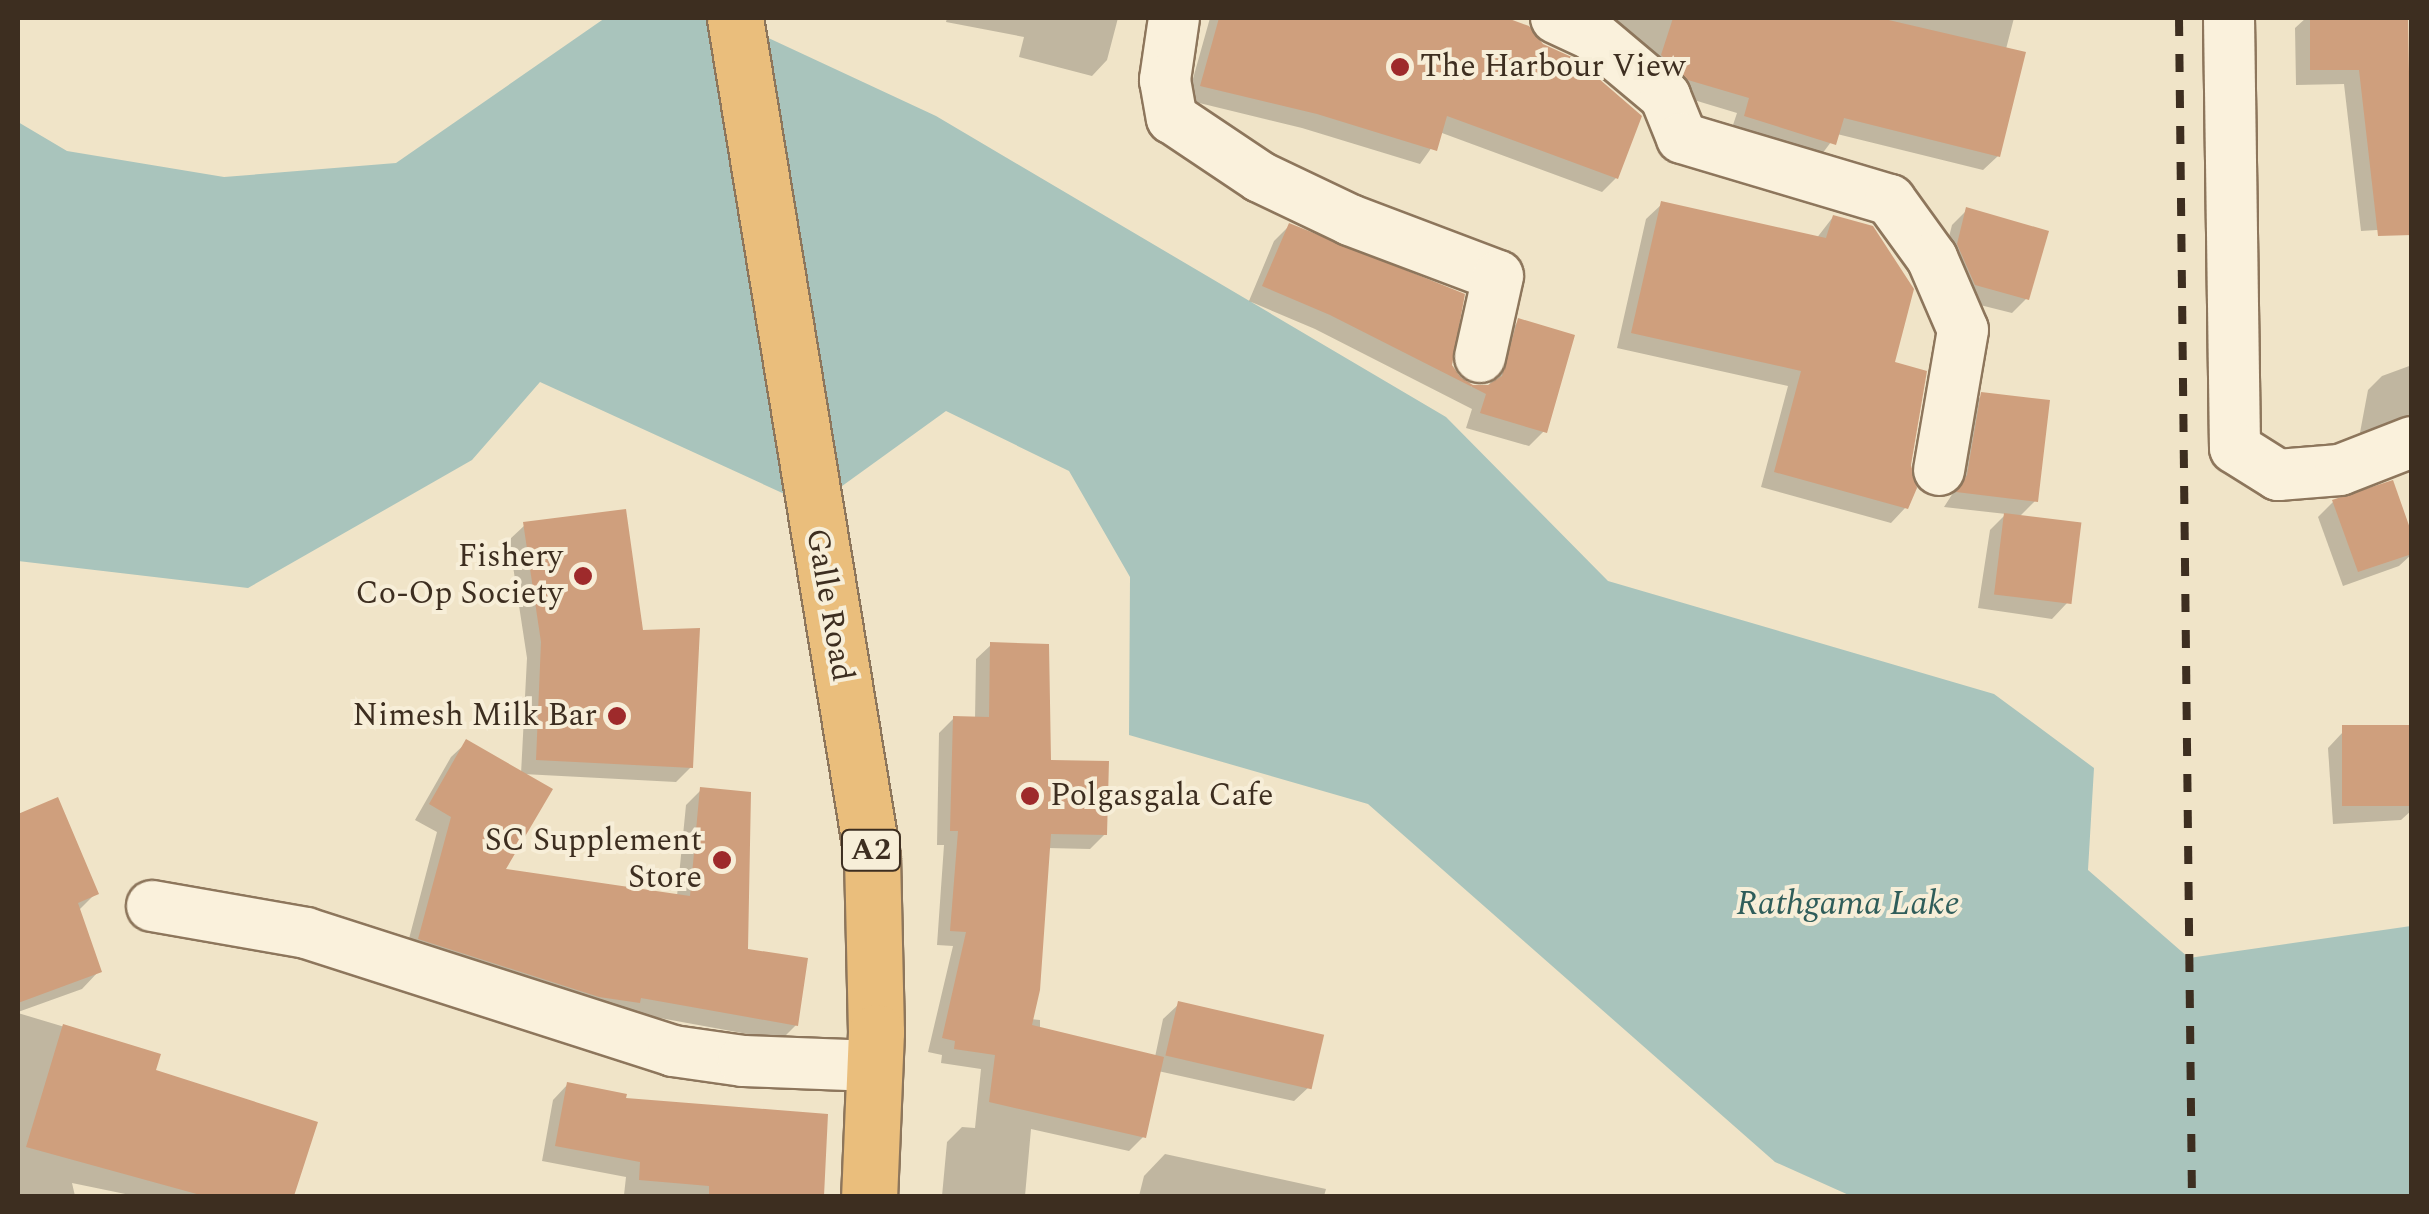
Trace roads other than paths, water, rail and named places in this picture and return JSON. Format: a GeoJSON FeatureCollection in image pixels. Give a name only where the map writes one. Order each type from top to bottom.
{"type":"FeatureCollection","features":[{"type":"Feature","properties":{"kind":"highway","name":"Galle Road"},"geometry":{"type":"LineString","coordinates":[[736,20],[872,856],[875,1066],[869,1196]]}},
{"type":"Feature","properties":{"kind":"street"},"geometry":{"type":"LineString","coordinates":[[1174,18],[1164,80],[1172,118],[1260,177],[1350,220],[1498,276],[1480,357]]}},
{"type":"Feature","properties":{"kind":"street"},"geometry":{"type":"LineString","coordinates":[[1556,18],[1590,34],[1665,96],[1682,138],[1890,200],[1932,258],[1963,330],[1939,470]]}},
{"type":"Feature","properties":{"kind":"street"},"geometry":{"type":"LineString","coordinates":[[2229,18],[2234,448],[2278,475],[2340,470],[2412,442]]}},
{"type":"Feature","properties":{"kind":"street"},"geometry":{"type":"LineString","coordinates":[[152,906],[306,934],[673,1050],[743,1060],[875,1066]]}},
{"type":"Feature","properties":{"kind":"water","name":"Rathgama Lake"},"geometry":{"type":"Polygon","coordinates":[[[605,18],[716,18],[736,23],[936,116],[1446,417],[1608,581],[1994,694],[2094,768],[2088,870],[2189,958],[2411,926],[2411,1196],[1851,1196],[1775,1162],[1368,804],[1129,735],[1130,577],[1069,471],[946,411],[813,507],[540,382],[472,460],[248,588],[18,561],[18,122],[67,151],[224,177],[396,163],[605,18]]]}},
{"type":"Feature","properties":{"kind":"railway"},"geometry":{"type":"LineString","coordinates":[[2179,18],[2192,1196]]}},
{"type":"Feature","properties":{"kind":"place","name":"The Harbour View"},"geometry":{"type":"Point","coordinates":[1400,67]}},
{"type":"Feature","properties":{"kind":"place","name":"Fishery Co-Op Society"},"geometry":{"type":"Point","coordinates":[583,576]}},
{"type":"Feature","properties":{"kind":"place","name":"Nimesh Milk Bar"},"geometry":{"type":"Point","coordinates":[617,716]}},
{"type":"Feature","properties":{"kind":"place","name":"Polgasgala Cafe"},"geometry":{"type":"Point","coordinates":[1030,796]}},
{"type":"Feature","properties":{"kind":"place","name":"SC Supplement Store"},"geometry":{"type":"Point","coordinates":[722,860]}}]}
